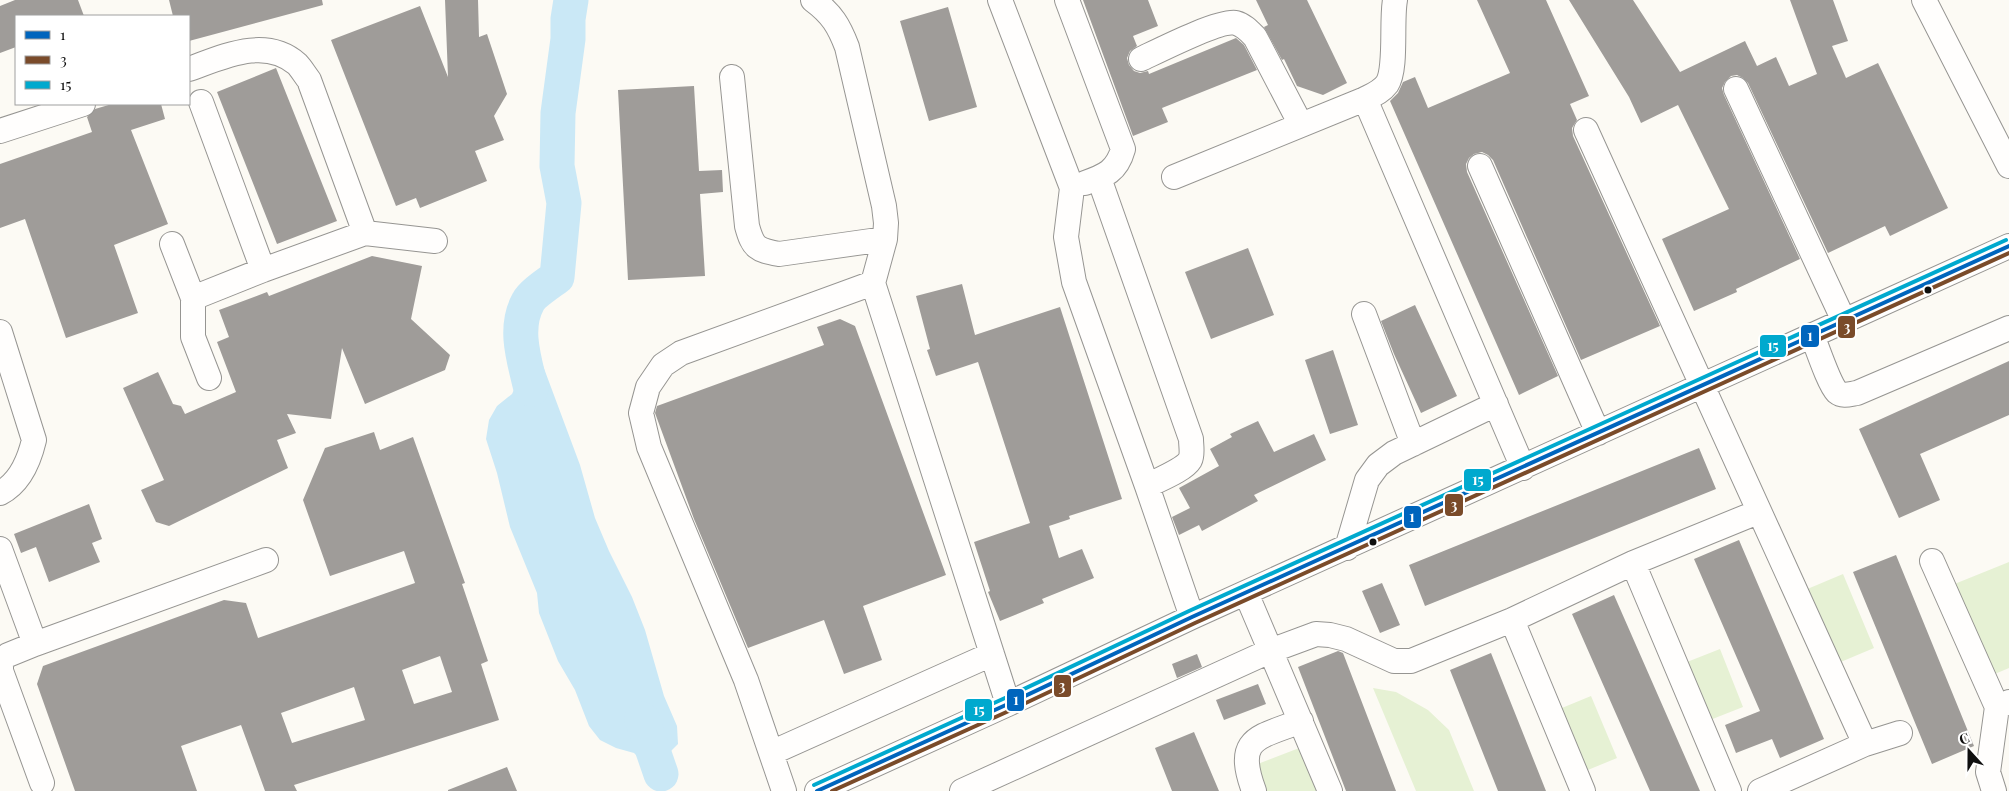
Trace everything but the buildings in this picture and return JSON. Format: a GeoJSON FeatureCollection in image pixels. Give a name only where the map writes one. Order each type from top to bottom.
{"type":"FeatureCollection","features":[{"type":"Feature","properties":{"kind":"street"},"geometry":{"type":"LineString","coordinates":[[813,0],[828,11],[840,30],[847,47],[884,206],[886,223],[874,283],[1008,704]]}},
{"type":"Feature","properties":{"kind":"street"},"geometry":{"type":"LineString","coordinates":[[1000,0],[1072,188],[1066,238],[1074,282],[1148,486],[1192,617]]}},
{"type":"Feature","properties":{"kind":"street"},"geometry":{"type":"LineString","coordinates":[[1067,0],[1123,149],[1120,160],[1114,169],[1099,178],[1072,188]]}},
{"type":"Feature","properties":{"kind":"street"},"geometry":{"type":"LineString","coordinates":[[1174,177],[1380,92],[1388,83],[1392,70],[1392,15],[1395,0]]}},
{"type":"Feature","properties":{"kind":"street"},"geometry":{"type":"LineString","coordinates":[[1924,0],[2009,166]]}},
{"type":"Feature","properties":{"kind":"street"},"geometry":{"type":"LineString","coordinates":[[1141,59],[1217,26],[1235,23],[1245,28],[1255,37],[1301,125]]}},
{"type":"Feature","properties":{"kind":"street"},"geometry":{"type":"LineString","coordinates":[[190,69],[243,51],[262,50],[278,53],[297,64],[309,80],[365,233]]}},
{"type":"Feature","properties":{"kind":"street"},"geometry":{"type":"LineString","coordinates":[[732,77],[747,226],[751,240],[756,248],[764,252],[779,254],[884,239]]}},
{"type":"Feature","properties":{"kind":"street"},"geometry":{"type":"LineString","coordinates":[[1736,89],[1844,321]]}},
{"type":"Feature","properties":{"kind":"street"},"geometry":{"type":"LineString","coordinates":[[1364,99],[1523,468]]}},
{"type":"Feature","properties":{"kind":"street"},"geometry":{"type":"LineString","coordinates":[[201,102],[263,270]]}},
{"type":"Feature","properties":{"kind":"street"},"geometry":{"type":"LineString","coordinates":[[0,131],[80,105]]}},
{"type":"Feature","properties":{"kind":"street"},"geometry":{"type":"LineString","coordinates":[[1586,130],[1865,744]]}},
{"type":"Feature","properties":{"kind":"street"},"geometry":{"type":"LineString","coordinates":[[1480,166],[1598,433]]}},
{"type":"Feature","properties":{"kind":"street"},"geometry":{"type":"LineString","coordinates":[[1099,178],[1191,439],[1192,452],[1190,460],[1183,467],[1148,486]]}},
{"type":"Feature","properties":{"kind":"street"},"geometry":{"type":"LineString","coordinates":[[193,298],[365,233],[435,241]]}},
{"type":"Feature","properties":{"kind":"street"},"geometry":{"type":"LineString","coordinates":[[172,244],[193,298],[193,337],[209,378]]}},
{"type":"Feature","properties":{"kind":"street"},"geometry":{"type":"LineString","coordinates":[[819,791],[1192,617],[2009,246]]}},
{"type":"Feature","properties":{"kind":"street"},"geometry":{"type":"LineString","coordinates":[[784,791],[746,680],[649,447],[641,414],[648,387],[663,365],[681,353],[874,283]]}},
{"type":"Feature","properties":{"kind":"street"},"geometry":{"type":"LineString","coordinates":[[1364,314],[1413,444]]}},
{"type":"Feature","properties":{"kind":"street"},"geometry":{"type":"LineString","coordinates":[[1812,335],[1832,383],[1837,392],[1845,395],[1857,393],[2009,328]]}},
{"type":"Feature","properties":{"kind":"street"},"geometry":{"type":"LineString","coordinates":[[0,332],[34,440],[30,458],[16,481],[0,493]]}},
{"type":"Feature","properties":{"kind":"street"},"geometry":{"type":"LineString","coordinates":[[1347,548],[1367,480],[1378,465],[1394,453],[1496,404]]}},
{"type":"Feature","properties":{"kind":"street"},"geometry":{"type":"LineString","coordinates":[[962,791],[1004,782],[1270,651],[1316,634],[1330,634],[1346,639],[1394,661],[1411,661],[1512,620],[1634,563],[1758,512]]}},
{"type":"Feature","properties":{"kind":"street"},"geometry":{"type":"LineString","coordinates":[[0,548],[35,644]]}},
{"type":"Feature","properties":{"kind":"street"},"geometry":{"type":"LineString","coordinates":[[42,783],[1,671],[2,661],[8,654],[266,560]]}},
{"type":"Feature","properties":{"kind":"street"},"geometry":{"type":"LineString","coordinates":[[1932,561],[2003,704],[1997,776]]}},
{"type":"Feature","properties":{"kind":"street"},"geometry":{"type":"LineString","coordinates":[[1634,563],[1729,791]]}},
{"type":"Feature","properties":{"kind":"street"},"geometry":{"type":"LineString","coordinates":[[1246,593],[1330,791]]}},
{"type":"Feature","properties":{"kind":"street"},"geometry":{"type":"LineString","coordinates":[[1512,620],[1583,791]]}},
{"type":"Feature","properties":{"kind":"street"},"geometry":{"type":"LineString","coordinates":[[771,753],[992,654]]}},
{"type":"Feature","properties":{"kind":"street"},"geometry":{"type":"LineString","coordinates":[[1254,791],[1247,774],[1246,760],[1247,751],[1252,743],[1259,737],[1301,721]]}},
{"type":"Feature","properties":{"kind":"street"},"geometry":{"type":"LineString","coordinates":[[1760,791],[1865,744],[1900,733]]}},
{"type":"Feature","properties":{"kind":"green space"},"geometry":{"type":"Polygon","coordinates":[[[2009,562],[2009,668],[1990,676],[1952,585],[2009,562]]]}},
{"type":"Feature","properties":{"kind":"green space"},"geometry":{"type":"Polygon","coordinates":[[[1843,574],[1874,648],[1836,664],[1805,590],[1843,574]]]}},
{"type":"Feature","properties":{"kind":"green space"},"geometry":{"type":"Polygon","coordinates":[[[1720,649],[1743,707],[1710,720],[1687,662],[1720,649]]]}},
{"type":"Feature","properties":{"kind":"green space"},"geometry":{"type":"Polygon","coordinates":[[[1373,688],[1396,692],[1428,710],[1449,730],[1474,791],[1416,791],[1373,688]]]}},
{"type":"Feature","properties":{"kind":"green space"},"geometry":{"type":"Polygon","coordinates":[[[1591,696],[1617,758],[1583,772],[1557,710],[1591,696]]]}},
{"type":"Feature","properties":{"kind":"green space"},"geometry":{"type":"Polygon","coordinates":[[[1307,745],[1325,791],[1266,791],[1255,765],[1307,745]]]}},
{"type":"Feature","properties":{"kind":"water"},"geometry":{"type":"Polygon","coordinates":[[[520,343],[536,347],[580,465],[595,518],[632,597],[645,630],[664,696],[677,726],[678,744],[652,770],[634,753],[616,748],[600,740],[589,726],[575,690],[558,661],[539,613],[537,593],[510,527],[497,473],[486,439],[489,420],[497,406],[512,394],[520,377],[520,343]]]}},
{"type":"Feature","properties":{"kind":"waterway"},"geometry":{"type":"LineString","coordinates":[[531,389],[523,357],[521,323],[530,299],[557,277],[564,203],[557,166],[558,113],[571,0]]}},
{"type":"Feature","properties":{"kind":"waterway"},"geometry":{"type":"LineString","coordinates":[[642,719],[661,774]]}},
{"type":"Feature","properties":{"kind":"transit line","name":"15"},"geometry":{"type":"LineString","coordinates":[[814,785],[1189,611],[2006,240]]}},
{"type":"Feature","properties":{"kind":"transit line","name":"1"},"geometry":{"type":"LineString","coordinates":[[817,791],[1192,617],[2009,246]]}},
{"type":"Feature","properties":{"kind":"transit line","name":"3"},"geometry":{"type":"LineString","coordinates":[[832,791],[1011,710],[1195,623],[2009,253]]}}]}
